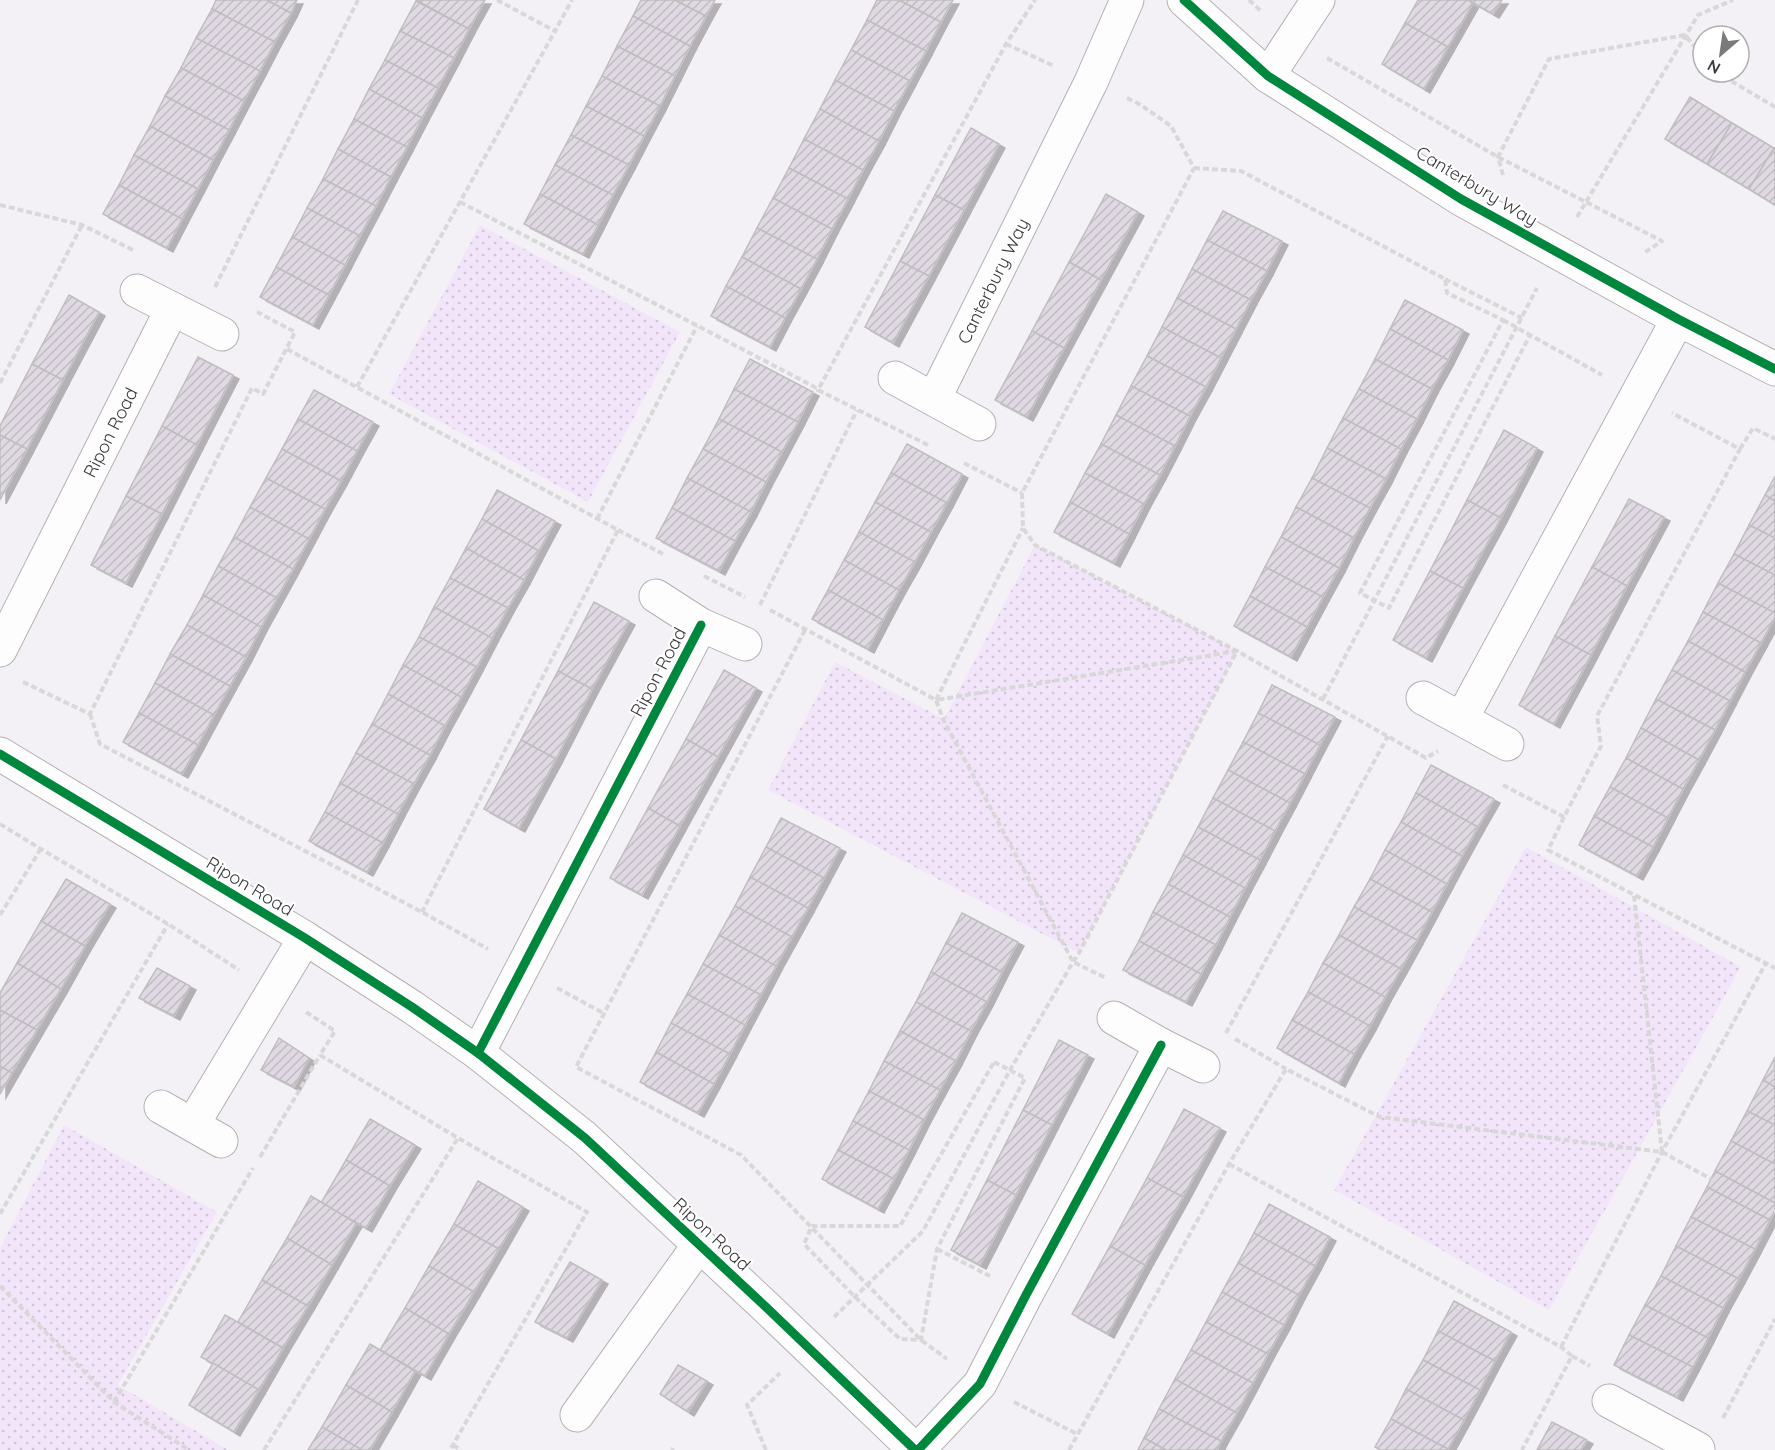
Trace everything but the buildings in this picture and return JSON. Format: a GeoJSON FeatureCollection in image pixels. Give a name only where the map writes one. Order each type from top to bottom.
{"type":"FeatureCollection","features":[{"type":"Feature","properties":{"kind":"street","name":"Canterbury Way"},"geometry":{"type":"LineString","coordinates":[[934,399],[1091,82],[1127,0]]}},
{"type":"Feature","properties":{"kind":"street","name":"Canterbury Way"},"geometry":{"type":"LineString","coordinates":[[1184,0],[1268,76],[1461,199],[1678,319],[1775,369]]}},
{"type":"Feature","properties":{"kind":"street"},"geometry":{"type":"LineString","coordinates":[[1268,76],[1318,0]]}},
{"type":"Feature","properties":{"kind":"street"},"geometry":{"type":"LineString","coordinates":[[137,291],[222,334]]}},
{"type":"Feature","properties":{"kind":"street","name":"Ripon Road"},"geometry":{"type":"LineString","coordinates":[[0,650],[172,309]]}},
{"type":"Feature","properties":{"kind":"street"},"geometry":{"type":"LineString","coordinates":[[1462,718],[1678,319]]}},
{"type":"Feature","properties":{"kind":"street"},"geometry":{"type":"LineString","coordinates":[[895,378],[978,424]]}},
{"type":"Feature","properties":{"kind":"street","name":"Ripon Road"},"geometry":{"type":"LineString","coordinates":[[656,596],[701,625],[745,644]]}},
{"type":"Feature","properties":{"kind":"street","name":"Ripon Road"},"geometry":{"type":"LineString","coordinates":[[478,1053],[701,625]]}},
{"type":"Feature","properties":{"kind":"street"},"geometry":{"type":"LineString","coordinates":[[1423,698],[1507,744]]}},
{"type":"Feature","properties":{"kind":"street","name":"Ripon Road"},"geometry":{"type":"LineString","coordinates":[[0,754],[305,938],[478,1053],[585,1138],[916,1450],[980,1384],[1161,1045]]}},
{"type":"Feature","properties":{"kind":"street","name":"Ripon Road"},"geometry":{"type":"LineString","coordinates":[[193,1124],[305,938]]}},
{"type":"Feature","properties":{"kind":"street"},"geometry":{"type":"LineString","coordinates":[[1114,1018],[1203,1066]]}},
{"type":"Feature","properties":{"kind":"street"},"geometry":{"type":"LineString","coordinates":[[161,1107],[221,1141]]}},
{"type":"Feature","properties":{"kind":"street","name":"Ripon Road"},"geometry":{"type":"LineString","coordinates":[[577,1415],[699,1245]]}},
{"type":"Feature","properties":{"kind":"street"},"geometry":{"type":"LineString","coordinates":[[1609,1401],[1648,1438],[1698,1449]]}},
{"type":"Feature","properties":{"kind":"path"},"geometry":{"type":"LineString","coordinates":[[214,291],[358,0]]}},
{"type":"Feature","properties":{"kind":"path"},"geometry":{"type":"LineString","coordinates":[[497,0],[555,31]]}},
{"type":"Feature","properties":{"kind":"path"},"geometry":{"type":"LineString","coordinates":[[357,387],[572,0]]}},
{"type":"Feature","properties":{"kind":"path"},"geometry":{"type":"LineString","coordinates":[[818,390],[1006,44],[1035,0]]}},
{"type":"Feature","properties":{"kind":"path"},"geometry":{"type":"LineString","coordinates":[[1248,0],[1293,38],[1498,157],[1662,241]]}},
{"type":"Feature","properties":{"kind":"path"},"geometry":{"type":"LineString","coordinates":[[1572,225],[1698,15],[1734,0]]}},
{"type":"Feature","properties":{"kind":"path"},"geometry":{"type":"LineString","coordinates":[[1498,157],[1549,59],[1685,34]]}},
{"type":"Feature","properties":{"kind":"path"},"geometry":{"type":"LineString","coordinates":[[1685,34],[1691,42]]}},
{"type":"Feature","properties":{"kind":"path"},"geometry":{"type":"LineString","coordinates":[[1006,44],[1141,105],[1171,126],[1194,168]]}},
{"type":"Feature","properties":{"kind":"path"},"geometry":{"type":"LineString","coordinates":[[1736,84],[1775,107]]}},
{"type":"Feature","properties":{"kind":"path"},"geometry":{"type":"LineString","coordinates":[[1194,168],[1241,171],[1522,318]]}},
{"type":"Feature","properties":{"kind":"path"},"geometry":{"type":"LineString","coordinates":[[1073,962],[943,719],[936,700],[1023,528],[1022,493],[1194,168]]}},
{"type":"Feature","properties":{"kind":"path"},"geometry":{"type":"LineString","coordinates":[[460,202],[933,448]]}},
{"type":"Feature","properties":{"kind":"path"},"geometry":{"type":"LineString","coordinates":[[0,205],[82,225],[145,256]]}},
{"type":"Feature","properties":{"kind":"path"},"geometry":{"type":"LineString","coordinates":[[0,383],[82,225]]}},
{"type":"Feature","properties":{"kind":"path"},"geometry":{"type":"LineString","coordinates":[[1445,279],[1447,293],[1503,320],[1530,335],[1389,608],[1360,592],[1503,320]]}},
{"type":"Feature","properties":{"kind":"path"},"geometry":{"type":"LineString","coordinates":[[1323,699],[1542,279]]}},
{"type":"Feature","properties":{"kind":"path"},"geometry":{"type":"LineString","coordinates":[[255,311],[295,332],[263,394],[252,388],[90,714],[100,744],[422,912],[605,1014]]}},
{"type":"Feature","properties":{"kind":"path"},"geometry":{"type":"LineString","coordinates":[[597,519],[697,326]]}},
{"type":"Feature","properties":{"kind":"path"},"geometry":{"type":"LineString","coordinates":[[287,349],[670,558]]}},
{"type":"Feature","properties":{"kind":"path"},"geometry":{"type":"LineString","coordinates":[[760,605],[857,410]]}},
{"type":"Feature","properties":{"kind":"path"},"geometry":{"type":"LineString","coordinates":[[1740,449],[1752,428],[1775,439]]}},
{"type":"Feature","properties":{"kind":"path"},"geometry":{"type":"LineString","coordinates":[[963,463],[1022,493]]}},
{"type":"Feature","properties":{"kind":"path"},"geometry":{"type":"LineString","coordinates":[[1023,528],[1035,544],[1237,651]]}},
{"type":"Feature","properties":{"kind":"path"},"geometry":{"type":"LineString","coordinates":[[422,912],[618,530]]}},
{"type":"Feature","properties":{"kind":"path"},"geometry":{"type":"LineString","coordinates":[[701,574],[936,700],[1237,651]]}},
{"type":"Feature","properties":{"kind":"path"},"geometry":{"type":"LineString","coordinates":[[805,630],[576,1067],[741,1155],[884,1302]]}},
{"type":"Feature","properties":{"kind":"path"},"geometry":{"type":"LineString","coordinates":[[834,1317],[923,1231],[1010,1070],[1073,962],[1237,651]]}},
{"type":"Feature","properties":{"kind":"path"},"geometry":{"type":"LineString","coordinates":[[20,681],[90,714]]}},
{"type":"Feature","properties":{"kind":"path"},"geometry":{"type":"LineString","coordinates":[[1225,1034],[1388,736]]}},
{"type":"Feature","properties":{"kind":"path"},"geometry":{"type":"LineString","coordinates":[[1564,817],[1548,849],[1775,968]]}},
{"type":"Feature","properties":{"kind":"path"},"geometry":{"type":"LineString","coordinates":[[0,915],[41,849]]}},
{"type":"Feature","properties":{"kind":"path"},"geometry":{"type":"LineString","coordinates":[[1634,895],[1662,1152]]}},
{"type":"Feature","properties":{"kind":"path"},"geometry":{"type":"LineString","coordinates":[[0,1214],[168,924]]}},
{"type":"Feature","properties":{"kind":"path"},"geometry":{"type":"LineString","coordinates":[[1561,1347],[1662,1152],[1766,963]]}},
{"type":"Feature","properties":{"kind":"path"},"geometry":{"type":"LineString","coordinates":[[260,1157],[320,1055]]}},
{"type":"Feature","properties":{"kind":"path"},"geometry":{"type":"LineString","coordinates":[[994,1062],[1025,1078],[937,1249],[921,1340],[900,1339],[804,1244],[812,1226],[900,1226],[994,1062]]}},
{"type":"Feature","properties":{"kind":"path"},"geometry":{"type":"LineString","coordinates":[[1069,1450],[1229,1164],[1286,1069],[1380,1117],[1662,1152],[1711,1179]]}},
{"type":"Feature","properties":{"kind":"path"},"geometry":{"type":"LineString","coordinates":[[264,1450],[458,1138]]}},
{"type":"Feature","properties":{"kind":"path"},"geometry":{"type":"LineString","coordinates":[[1229,1164],[1561,1347],[1572,1356],[1522,1450]]}},
{"type":"Feature","properties":{"kind":"path"},"geometry":{"type":"LineString","coordinates":[[114,1402],[254,1167]]}},
{"type":"Feature","properties":{"kind":"path"},"geometry":{"type":"LineString","coordinates":[[450,1450],[587,1212]]}},
{"type":"Feature","properties":{"kind":"path"},"geometry":{"type":"LineString","coordinates":[[937,1249],[1026,1295]]}},
{"type":"Feature","properties":{"kind":"path"},"geometry":{"type":"LineString","coordinates":[[0,1286],[114,1402],[189,1450]]}},
{"type":"Feature","properties":{"kind":"path"},"geometry":{"type":"LineString","coordinates":[[1720,1424],[1775,1319]]}},
{"type":"Feature","properties":{"kind":"path"},"geometry":{"type":"LineString","coordinates":[[766,1450],[747,1405],[782,1371]]}},
{"type":"Feature","properties":{"kind":"path"},"geometry":{"type":"LineString","coordinates":[[453,1445],[461,1450]]}},
{"type":"Feature","properties":{"kind":"shaded area"},"geometry":{"type":"Polygon","coordinates":[[[480,225],[680,332],[588,502],[389,394],[480,225]]]}},
{"type":"Feature","properties":{"kind":"shaded area"},"geometry":{"type":"Polygon","coordinates":[[[1035,545],[1237,651],[1079,953],[768,790],[835,662],[944,719],[1035,545]]]}},
{"type":"Feature","properties":{"kind":"shaded area"},"geometry":{"type":"Polygon","coordinates":[[[1526,847],[1741,967],[1549,1310],[1334,1190],[1526,847]]]}},
{"type":"Feature","properties":{"kind":"shaded area"},"geometry":{"type":"Polygon","coordinates":[[[64,1125],[217,1212],[118,1385],[228,1450],[0,1450],[0,1248],[64,1125]]]}},
{"type":"Feature","properties":{"kind":"cycle path"},"geometry":{"type":"LineString","coordinates":[[1184,0],[1268,76],[1461,199],[1678,319],[1775,369]]}},
{"type":"Feature","properties":{"kind":"cycle path"},"geometry":{"type":"LineString","coordinates":[[478,1053],[701,625]]}},
{"type":"Feature","properties":{"kind":"cycle path"},"geometry":{"type":"LineString","coordinates":[[0,754],[305,938],[478,1053],[585,1138],[915,1450]]}},
{"type":"Feature","properties":{"kind":"cycle path"},"geometry":{"type":"LineString","coordinates":[[918,1450],[980,1384],[1161,1045]]}}]}
